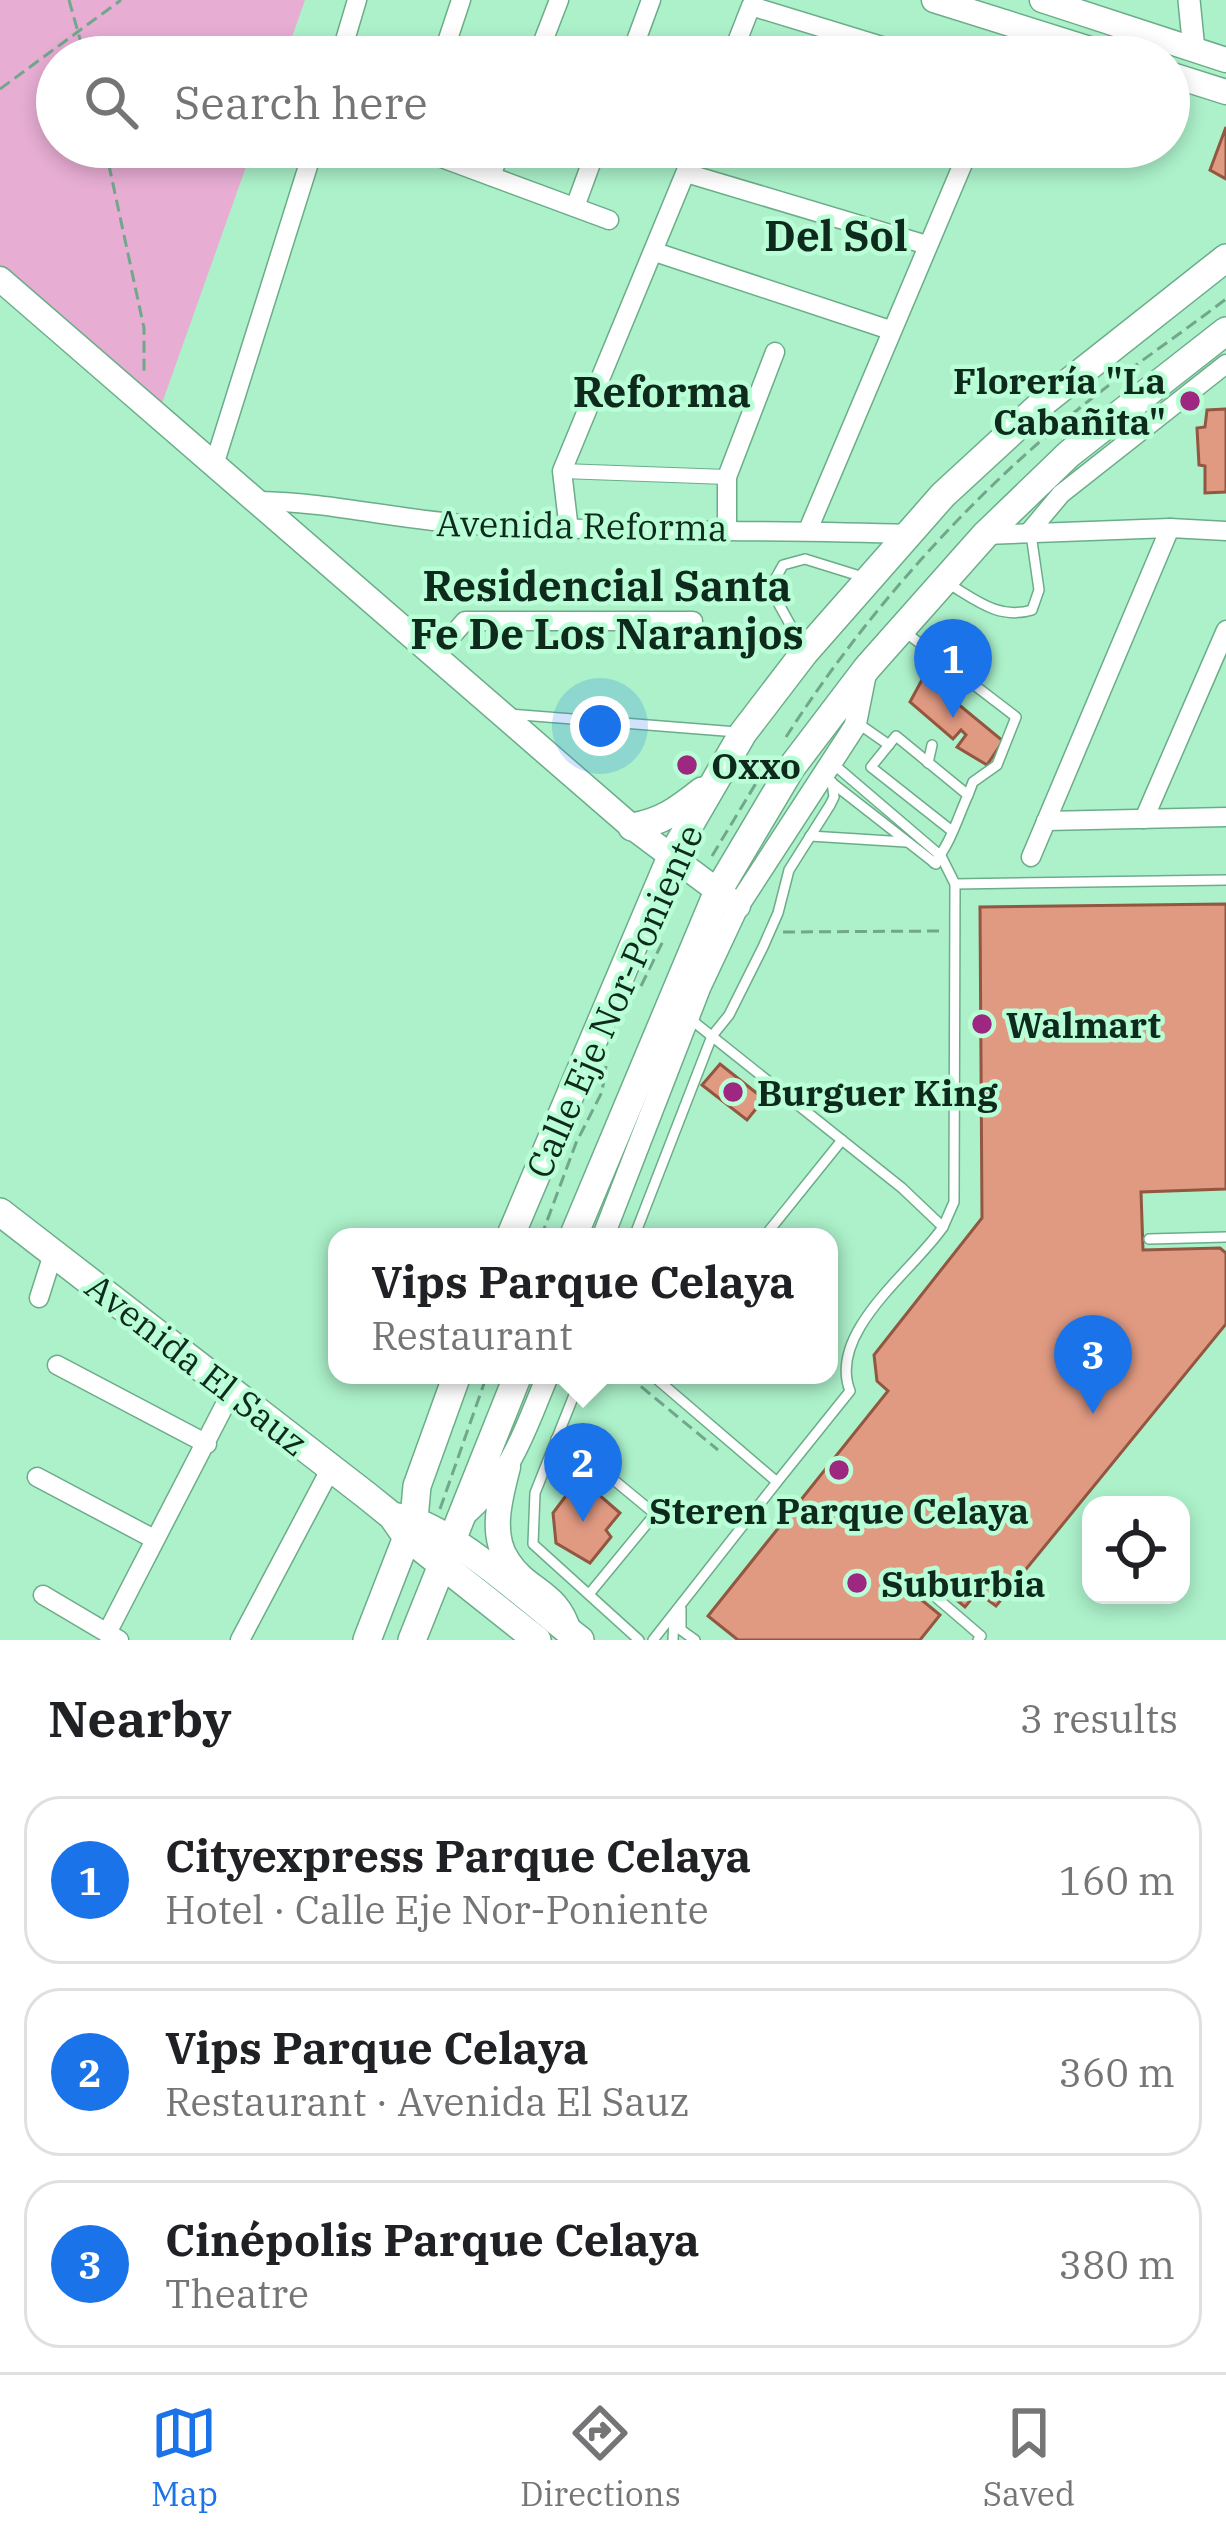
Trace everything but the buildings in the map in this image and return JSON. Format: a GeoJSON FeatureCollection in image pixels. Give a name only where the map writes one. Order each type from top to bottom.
{"type":"FeatureCollection","features":[{"type":"Feature","properties":{"kind":"main road"},"geometry":{"type":"LineString","coordinates":[[934,0],[1048,36]]}},
{"type":"Feature","properties":{"kind":"main road"},"geometry":{"type":"LineString","coordinates":[[1042,0],[1151,36]]}},
{"type":"Feature","properties":{"kind":"main road"},"geometry":{"type":"LineString","coordinates":[[1190,49],[1226,60]]}},
{"type":"Feature","properties":{"kind":"main road"},"geometry":{"type":"LineString","coordinates":[[1190,81],[1226,92]]}},
{"type":"Feature","properties":{"kind":"main road","name":"Calle Eje Nor-Poniente"},"geometry":{"type":"LineString","coordinates":[[514,1228],[671,857],[742,733],[805,652],[943,495],[1045,401],[1226,258]]}},
{"type":"Feature","properties":{"kind":"main road"},"geometry":{"type":"LineString","coordinates":[[0,279],[632,826],[728,899]]}},
{"type":"Feature","properties":{"kind":"main road","name":"Calle Eje Nor-Poniente"},"geometry":{"type":"LineString","coordinates":[[577,1228],[791,768],[867,668],[985,535],[1070,454],[1226,331]]}},
{"type":"Feature","properties":{"kind":"main road"},"geometry":{"type":"LineString","coordinates":[[632,826],[654,824],[672,815],[714,781]]}},
{"type":"Feature","properties":{"kind":"main road","name":"Avenida El Sauz"},"geometry":{"type":"LineString","coordinates":[[0,1212],[366,1495],[428,1532],[574,1636]]}},
{"type":"Feature","properties":{"kind":"main road"},"geometry":{"type":"LineString","coordinates":[[412,1640],[428,1532],[417,1486],[454,1384]]}},
{"type":"Feature","properties":{"kind":"main road"},"geometry":{"type":"LineString","coordinates":[[367,1640],[513,1384]]}},
{"type":"Feature","properties":{"kind":"main road"},"geometry":{"type":"LineString","coordinates":[[508,1467],[498,1508],[507,1561],[563,1609],[574,1636]]}},
{"type":"Feature","properties":{"kind":"main road"},"geometry":{"type":"LineString","coordinates":[[366,1495],[417,1486]]}},
{"type":"Feature","properties":{"kind":"main road","name":"Avenida El Sauz"},"geometry":{"type":"LineString","coordinates":[[428,1532],[537,1640]]}},
{"type":"Feature","properties":{"kind":"street"},"geometry":{"type":"LineString","coordinates":[[346,36],[357,0]]}},
{"type":"Feature","properties":{"kind":"street"},"geometry":{"type":"LineString","coordinates":[[449,36],[461,0]]}},
{"type":"Feature","properties":{"kind":"street"},"geometry":{"type":"LineString","coordinates":[[545,36],[559,0]]}},
{"type":"Feature","properties":{"kind":"street"},"geometry":{"type":"LineString","coordinates":[[638,36],[651,0]]}},
{"type":"Feature","properties":{"kind":"street"},"geometry":{"type":"LineString","coordinates":[[1189,0],[1194,50]]}},
{"type":"Feature","properties":{"kind":"street"},"geometry":{"type":"LineString","coordinates":[[739,36],[751,7],[848,36]]}},
{"type":"Feature","properties":{"kind":"street"},"geometry":{"type":"LineString","coordinates":[[215,462],[308,168]]}},
{"type":"Feature","properties":{"kind":"street"},"geometry":{"type":"LineString","coordinates":[[469,168],[609,220]]}},
{"type":"Feature","properties":{"kind":"street"},"geometry":{"type":"LineString","coordinates":[[491,176],[494,168]]}},
{"type":"Feature","properties":{"kind":"street"},"geometry":{"type":"LineString","coordinates":[[575,207],[589,168]]}},
{"type":"Feature","properties":{"kind":"street"},"geometry":{"type":"LineString","coordinates":[[569,530],[562,471],[688,168]]}},
{"type":"Feature","properties":{"kind":"street"},"geometry":{"type":"LineString","coordinates":[[808,530],[961,168]]}},
{"type":"Feature","properties":{"kind":"street"},"geometry":{"type":"LineString","coordinates":[[686,173],[927,245]]}},
{"type":"Feature","properties":{"kind":"street"},"geometry":{"type":"LineString","coordinates":[[655,252],[890,331]]}},
{"type":"Feature","properties":{"kind":"street"},"geometry":{"type":"LineString","coordinates":[[727,528],[727,477],[775,352]]}},
{"type":"Feature","properties":{"kind":"street"},"geometry":{"type":"LineString","coordinates":[[1030,531],[1061,494],[1226,364]]}},
{"type":"Feature","properties":{"kind":"street"},"geometry":{"type":"LineString","coordinates":[[562,471],[727,477]]}},
{"type":"Feature","properties":{"kind":"street","name":"Avenida Reforma"},"geometry":{"type":"LineString","coordinates":[[259,501],[306,502],[413,521],[569,530],[727,528],[908,534]]}},
{"type":"Feature","properties":{"kind":"street"},"geometry":{"type":"LineString","coordinates":[[1031,857],[1170,528]]}},
{"type":"Feature","properties":{"kind":"street"},"geometry":{"type":"LineString","coordinates":[[985,535],[1226,530]]}},
{"type":"Feature","properties":{"kind":"street"},"geometry":{"type":"LineString","coordinates":[[434,656],[465,621],[693,620]]}},
{"type":"Feature","properties":{"kind":"street"},"geometry":{"type":"LineString","coordinates":[[1144,819],[1226,630]]}},
{"type":"Feature","properties":{"kind":"street"},"geometry":{"type":"LineString","coordinates":[[607,1228],[689,1018],[728,899],[828,773],[856,722],[867,668]]}},
{"type":"Feature","properties":{"kind":"street"},"geometry":{"type":"LineString","coordinates":[[1046,821],[1226,817]]}},
{"type":"Feature","properties":{"kind":"street"},"geometry":{"type":"LineString","coordinates":[[39,1298],[53,1254]]}},
{"type":"Feature","properties":{"kind":"street"},"geometry":{"type":"LineString","coordinates":[[57,1365],[207,1444]]}},
{"type":"Feature","properties":{"kind":"street"},"geometry":{"type":"LineString","coordinates":[[428,1532],[494,1489],[544,1384]]}},
{"type":"Feature","properties":{"kind":"street"},"geometry":{"type":"LineString","coordinates":[[43,1595],[113,1637],[154,1539],[232,1391]]}},
{"type":"Feature","properties":{"kind":"street"},"geometry":{"type":"LineString","coordinates":[[240,1640],[331,1468]]}},
{"type":"Feature","properties":{"kind":"street"},"geometry":{"type":"LineString","coordinates":[[37,1477],[154,1539]]}},
{"type":"Feature","properties":{"kind":"lane"},"geometry":{"type":"LineString","coordinates":[[944,581],[998,613],[1032,610],[1040,590],[1030,531]]}},
{"type":"Feature","properties":{"kind":"lane"},"geometry":{"type":"LineString","coordinates":[[805,652],[776,599],[773,583],[783,565],[805,559],[868,579]]}},
{"type":"Feature","properties":{"kind":"lane"},"geometry":{"type":"LineString","coordinates":[[901,629],[1016,717],[997,765],[973,782],[939,861]]}},
{"type":"Feature","properties":{"kind":"lane"},"geometry":{"type":"LineString","coordinates":[[502,713],[742,733]]}},
{"type":"Feature","properties":{"kind":"lane"},"geometry":{"type":"LineString","coordinates":[[856,722],[928,763],[968,795]]}},
{"type":"Feature","properties":{"kind":"lane"},"geometry":{"type":"LineString","coordinates":[[914,733],[894,742],[872,767],[952,831]]}},
{"type":"Feature","properties":{"kind":"lane"},"geometry":{"type":"LineString","coordinates":[[928,763],[932,745]]}},
{"type":"Feature","properties":{"kind":"lane"},"geometry":{"type":"LineString","coordinates":[[637,1228],[712,1036],[729,1015],[770,932],[790,870],[830,805],[828,773]]}},
{"type":"Feature","properties":{"kind":"lane"},"geometry":{"type":"LineString","coordinates":[[653,1640],[850,1391],[845,1378],[854,1335],[943,1227],[954,1202],[955,884],[924,841],[828,773]]}},
{"type":"Feature","properties":{"kind":"lane"},"geometry":{"type":"LineString","coordinates":[[828,773],[908,842],[939,861]]}},
{"type":"Feature","properties":{"kind":"lane"},"geometry":{"type":"LineString","coordinates":[[810,836],[924,841]]}},
{"type":"Feature","properties":{"kind":"lane"},"geometry":{"type":"LineString","coordinates":[[955,884],[1226,880]]}},
{"type":"Feature","properties":{"kind":"lane"},"geometry":{"type":"LineString","coordinates":[[689,1018],[943,1227]]}},
{"type":"Feature","properties":{"kind":"lane"},"geometry":{"type":"LineString","coordinates":[[771,1228],[842,1140]]}},
{"type":"Feature","properties":{"kind":"lane"},"geometry":{"type":"LineString","coordinates":[[1150,1239],[1226,1237]]}},
{"type":"Feature","properties":{"kind":"lane"},"geometry":{"type":"LineString","coordinates":[[577,1384],[535,1493],[533,1544],[639,1640]]}},
{"type":"Feature","properties":{"kind":"lane"},"geometry":{"type":"LineString","coordinates":[[662,1384],[777,1483]]}},
{"type":"Feature","properties":{"kind":"lane"},"geometry":{"type":"LineString","coordinates":[[556,1439],[580,1452],[655,1514],[590,1593]]}},
{"type":"Feature","properties":{"kind":"lane"},"geometry":{"type":"LineString","coordinates":[[924,1588],[981,1636],[978,1640]]}},
{"type":"Feature","properties":{"kind":"lane"},"geometry":{"type":"LineString","coordinates":[[685,1599],[678,1623],[695,1640]]}},
{"type":"Feature","properties":{"kind":"lane"},"geometry":{"type":"LineString","coordinates":[[673,1640],[674,1613]]}},
{"type":"Feature","properties":{"kind":"path"},"geometry":{"type":"LineString","coordinates":[[69,0],[81,36]]}},
{"type":"Feature","properties":{"kind":"path"},"geometry":{"type":"LineString","coordinates":[[74,36],[121,0]]}},
{"type":"Feature","properties":{"kind":"path"},"geometry":{"type":"LineString","coordinates":[[0,88],[36,63]]}},
{"type":"Feature","properties":{"kind":"path"},"geometry":{"type":"LineString","coordinates":[[110,168],[144,328],[144,401]]}},
{"type":"Feature","properties":{"kind":"path"},"geometry":{"type":"LineString","coordinates":[[770,932],[955,931]]}},
{"type":"Feature","properties":{"kind":"path"},"geometry":{"type":"LineString","coordinates":[[641,985],[664,939]]}},
{"type":"Feature","properties":{"kind":"path"},"geometry":{"type":"LineString","coordinates":[[544,1228],[576,1143],[602,1092],[611,1054]]}},
{"type":"Feature","properties":{"kind":"path"},"geometry":{"type":"LineString","coordinates":[[428,1532],[484,1384]]}},
{"type":"Feature","properties":{"kind":"path"},"geometry":{"type":"LineString","coordinates":[[638,1384],[716,1448]]}},
{"type":"Feature","properties":{"kind":"shaded area"},"geometry":{"type":"Polygon","coordinates":[[[0,0],[305,0],[292,36],[36,36],[36,168],[246,168],[160,409],[0,270],[0,0]]]}},
{"type":"Feature","properties":{"kind":"place","name":"Florería \"La Cabañita\""},"geometry":{"type":"Point","coordinates":[1190,401]}},
{"type":"Feature","properties":{"kind":"place","name":"Cityexpress Parque Celaya"},"geometry":{"type":"Point","coordinates":[953,718]}},
{"type":"Feature","properties":{"kind":"place","name":"Oxxo"},"geometry":{"type":"Point","coordinates":[687,765]}},
{"type":"Feature","properties":{"kind":"place","name":"Walmart"},"geometry":{"type":"Point","coordinates":[982,1024]}},
{"type":"Feature","properties":{"kind":"place","name":"Burguer King"},"geometry":{"type":"Point","coordinates":[733,1092]}},
{"type":"Feature","properties":{"kind":"place","name":"Cinépolis Parque Celaya"},"geometry":{"type":"Point","coordinates":[1093,1414]}},
{"type":"Feature","properties":{"kind":"place","name":"Steren Parque Celaya"},"geometry":{"type":"Point","coordinates":[839,1470]}},
{"type":"Feature","properties":{"kind":"place","name":"Vips Parque Celaya"},"geometry":{"type":"Point","coordinates":[583,1522]}},
{"type":"Feature","properties":{"kind":"place","name":"Suburbia"},"geometry":{"type":"Point","coordinates":[857,1583]}},
{"type":"Feature","properties":{"kind":"district","name":"Del Sol"},"geometry":{"type":"Point","coordinates":[836,235]}},
{"type":"Feature","properties":{"kind":"district","name":"Reforma"},"geometry":{"type":"Point","coordinates":[662,391]}},
{"type":"Feature","properties":{"kind":"district","name":"Residencial Santa Fe De Los Naranjos"},"geometry":{"type":"Point","coordinates":[607,609]}}]}
